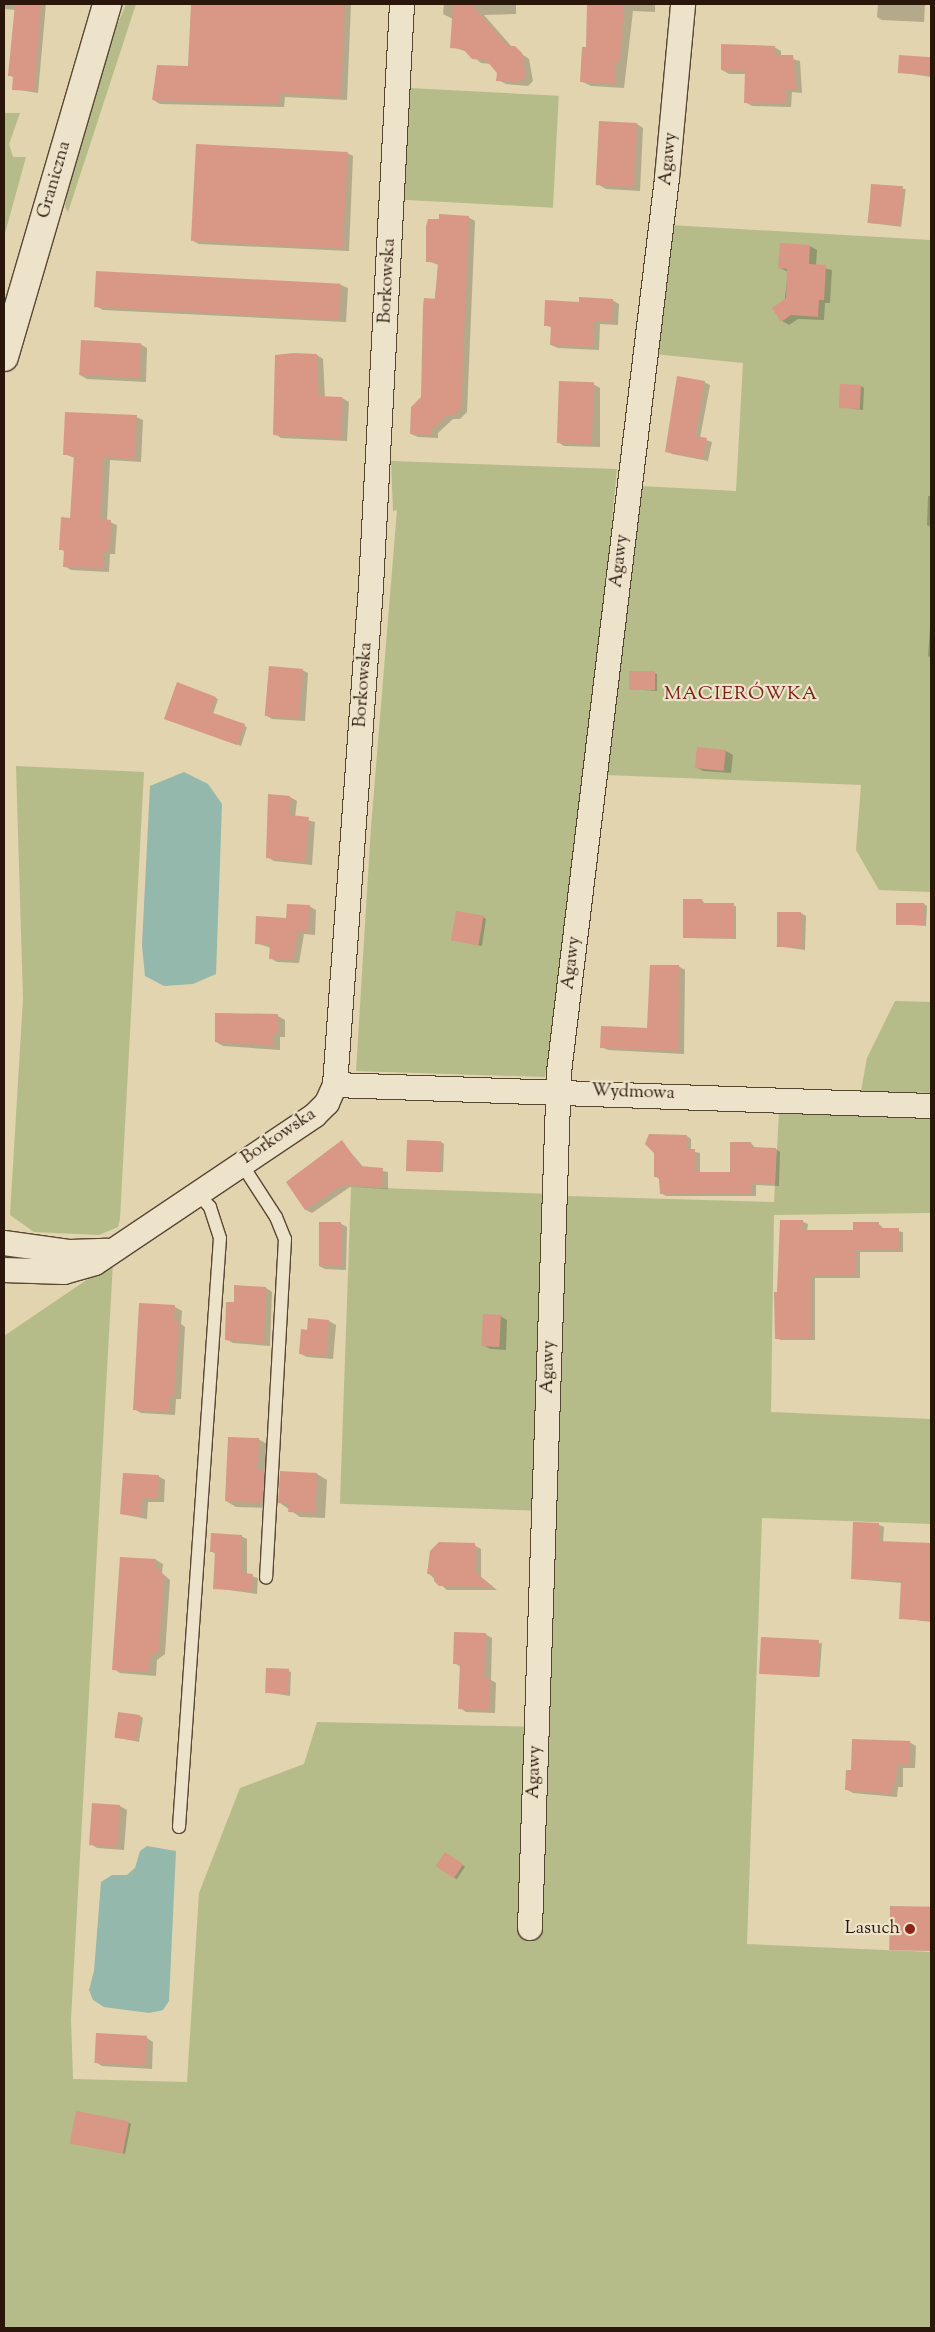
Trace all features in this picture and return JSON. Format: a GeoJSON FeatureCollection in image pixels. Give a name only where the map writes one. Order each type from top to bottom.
{"type":"FeatureCollection","features":[{"type":"Feature","properties":{"kind":"street","name":"Graniczna"},"geometry":{"type":"LineString","coordinates":[[4,357],[107,4]]}},
{"type":"Feature","properties":{"kind":"street","name":"Borkowska"},"geometry":{"type":"LineString","coordinates":[[4,1270],[68,1272],[92,1264],[321,1109],[335,1085],[371,586],[402,4]]}},
{"type":"Feature","properties":{"kind":"street","name":"Agawy"},"geometry":{"type":"LineString","coordinates":[[530,1928],[558,1090],[668,178],[683,4]]}},
{"type":"Feature","properties":{"kind":"street","name":"Wydmowa"},"geometry":{"type":"LineString","coordinates":[[335,1085],[558,1090],[931,1106]]}},
{"type":"Feature","properties":{"kind":"street","name":"Borkowska"},"geometry":{"type":"LineString","coordinates":[[4,1243],[80,1253],[111,1250]]}},
{"type":"Feature","properties":{"kind":"lane"},"geometry":{"type":"LineString","coordinates":[[241,1163],[276,1217],[285,1240],[266,1577]]}},
{"type":"Feature","properties":{"kind":"lane"},"geometry":{"type":"LineString","coordinates":[[179,1827],[220,1238],[210,1207],[197,1193]]}},
{"type":"Feature","properties":{"kind":"green space"},"geometry":{"type":"Polygon","coordinates":[[[126,4],[136,4],[68,212],[65,207],[69,183],[113,35],[126,4]]]}},
{"type":"Feature","properties":{"kind":"green space"},"geometry":{"type":"Polygon","coordinates":[[[409,88],[559,96],[553,208],[403,200],[409,88]]]}},
{"type":"Feature","properties":{"kind":"green space"},"geometry":{"type":"Polygon","coordinates":[[[4,113],[20,113],[9,144],[13,157],[26,157],[4,237],[4,113]]]}},
{"type":"Feature","properties":{"kind":"green space"},"geometry":{"type":"Polygon","coordinates":[[[670,225],[931,240],[931,892],[879,890],[856,850],[861,785],[606,775],[640,486],[736,491],[743,363],[654,354],[670,225]]]}},
{"type":"Feature","properties":{"kind":"green space"},"geometry":{"type":"Polygon","coordinates":[[[391,461],[617,469],[597,676],[545,1077],[356,1071],[371,827],[397,510],[393,511],[391,461]]]}},
{"type":"Feature","properties":{"kind":"green space"},"geometry":{"type":"Polygon","coordinates":[[[16,766],[144,772],[120,1219],[118,1227],[99,1235],[34,1232],[10,1215],[23,999],[16,766]]]}},
{"type":"Feature","properties":{"kind":"green space"},"geometry":{"type":"Polygon","coordinates":[[[895,1001],[931,1002],[931,1093],[861,1091],[867,1058],[895,1001]]]}},
{"type":"Feature","properties":{"kind":"green space"},"geometry":{"type":"Polygon","coordinates":[[[779,1113],[931,1118],[931,1213],[774,1215],[771,1412],[931,1419],[931,1524],[762,1518],[747,1944],[931,1952],[931,2328],[4,2328],[4,1336],[113,1262],[71,2019],[73,2079],[187,2082],[199,1893],[240,1788],[304,1764],[317,1722],[548,1727],[566,1196],[774,1202],[779,1113]]]}},
{"type":"Feature","properties":{"kind":"green space"},"geometry":{"type":"Polygon","coordinates":[[[351,1187],[545,1194],[534,1511],[340,1504],[351,1187]]]}},
{"type":"Feature","properties":{"kind":"water"},"geometry":{"type":"Polygon","coordinates":[[[184,772],[208,784],[222,804],[216,974],[193,984],[164,986],[145,976],[142,945],[150,786],[184,772]]]}},
{"type":"Feature","properties":{"kind":"water"},"geometry":{"type":"Polygon","coordinates":[[[147,1846],[176,1851],[169,2001],[163,2010],[149,2013],[104,2007],[93,2000],[89,1990],[94,1971],[101,1882],[112,1875],[127,1875],[135,1868],[140,1851],[147,1846]]]}},
{"type":"Feature","properties":{"kind":"building"},"geometry":{"type":"Polygon","coordinates":[[[15,4],[41,4],[34,91],[12,90],[13,76],[8,76],[15,4]]]}},
{"type":"Feature","properties":{"kind":"building"},"geometry":{"type":"Polygon","coordinates":[[[191,4],[345,4],[340,97],[279,93],[278,104],[152,100],[157,65],[188,66],[191,4]]]}},
{"type":"Feature","properties":{"kind":"building"},"geometry":{"type":"Polygon","coordinates":[[[453,4],[471,4],[508,46],[515,46],[522,53],[526,77],[519,82],[496,81],[497,73],[486,60],[472,59],[463,49],[450,48],[453,4]]]}},
{"type":"Feature","properties":{"kind":"building"},"geometry":{"type":"Polygon","coordinates":[[[587,4],[624,4],[620,62],[616,61],[615,84],[580,82],[582,47],[586,47],[587,4]]]}},
{"type":"Feature","properties":{"kind":"building"},"geometry":{"type":"Polygon","coordinates":[[[721,44],[775,46],[774,55],[793,55],[796,90],[785,89],[785,104],[744,103],[745,71],[721,70],[721,44]]]}},
{"type":"Feature","properties":{"kind":"building"},"geometry":{"type":"Polygon","coordinates":[[[899,55],[931,57],[930,75],[898,73],[899,55]]]}},
{"type":"Feature","properties":{"kind":"building"},"geometry":{"type":"Polygon","coordinates":[[[599,121],[637,123],[634,187],[596,185],[599,121]]]}},
{"type":"Feature","properties":{"kind":"building"},"geometry":{"type":"Polygon","coordinates":[[[196,144],[348,152],[343,249],[191,241],[196,144]]]}},
{"type":"Feature","properties":{"kind":"building"},"geometry":{"type":"Polygon","coordinates":[[[871,184],[903,186],[900,225],[868,223],[871,184]]]}},
{"type":"Feature","properties":{"kind":"building"},"geometry":{"type":"Polygon","coordinates":[[[439,214],[469,216],[461,408],[452,416],[446,416],[432,429],[432,435],[410,434],[411,407],[421,397],[424,298],[435,299],[438,262],[426,262],[426,226],[428,219],[439,219],[439,214]]]}},
{"type":"Feature","properties":{"kind":"building"},"geometry":{"type":"Polygon","coordinates":[[[780,243],[810,245],[809,264],[826,265],[824,300],[819,300],[818,317],[791,315],[781,322],[772,308],[786,298],[787,269],[778,268],[780,243]]]}},
{"type":"Feature","properties":{"kind":"building"},"geometry":{"type":"Polygon","coordinates":[[[96,271],[341,284],[339,320],[94,307],[96,271]]]}},
{"type":"Feature","properties":{"kind":"building"},"geometry":{"type":"Polygon","coordinates":[[[579,297],[613,299],[612,321],[594,321],[593,347],[550,345],[551,326],[544,326],[545,300],[579,302],[579,297]]]}},
{"type":"Feature","properties":{"kind":"building"},"geometry":{"type":"Polygon","coordinates":[[[81,340],[141,343],[139,378],[79,375],[81,340]]]}},
{"type":"Feature","properties":{"kind":"building"},"geometry":{"type":"Polygon","coordinates":[[[294,353],[317,354],[318,396],[342,397],[341,438],[273,435],[275,355],[294,353]]]}},
{"type":"Feature","properties":{"kind":"building"},"geometry":{"type":"Polygon","coordinates":[[[677,376],[705,381],[695,436],[707,438],[703,459],[665,452],[677,376]]]}},
{"type":"Feature","properties":{"kind":"building"},"geometry":{"type":"Polygon","coordinates":[[[559,381],[594,382],[592,444],[557,443],[559,381]]]}},
{"type":"Feature","properties":{"kind":"building"},"geometry":{"type":"Polygon","coordinates":[[[840,384],[861,385],[860,409],[839,408],[840,384]]]}},
{"type":"Feature","properties":{"kind":"building"},"geometry":{"type":"Polygon","coordinates":[[[65,412],[137,415],[135,459],[103,457],[100,519],[111,520],[109,551],[104,551],[103,569],[63,567],[64,550],[59,550],[61,517],[70,518],[74,455],[63,455],[65,412]]]}},
{"type":"Feature","properties":{"kind":"building"},"geometry":{"type":"Polygon","coordinates":[[[269,666],[303,669],[299,719],[265,716],[269,666]]]}},
{"type":"Feature","properties":{"kind":"building"},"geometry":{"type":"Polygon","coordinates":[[[629,671],[655,671],[655,690],[629,690],[629,671]]]}},
{"type":"Feature","properties":{"kind":"building"},"geometry":{"type":"Polygon","coordinates":[[[177,682],[216,697],[210,712],[245,724],[237,745],[164,719],[177,682]]]}},
{"type":"Feature","properties":{"kind":"building"},"geometry":{"type":"Polygon","coordinates":[[[697,747],[726,750],[724,771],[695,768],[697,747]]]}},
{"type":"Feature","properties":{"kind":"building"},"geometry":{"type":"Polygon","coordinates":[[[268,794],[290,796],[289,815],[309,817],[305,862],[266,858],[268,794]]]}},
{"type":"Feature","properties":{"kind":"building"},"geometry":{"type":"Polygon","coordinates":[[[683,899],[702,899],[702,903],[734,903],[734,938],[683,938],[683,899]]]}},
{"type":"Feature","properties":{"kind":"building"},"geometry":{"type":"Polygon","coordinates":[[[896,903],[924,903],[924,925],[896,925],[896,903]]]}},
{"type":"Feature","properties":{"kind":"building"},"geometry":{"type":"Polygon","coordinates":[[[287,904],[310,905],[308,932],[298,931],[293,960],[269,959],[270,945],[255,944],[256,916],[286,918],[287,904]]]}},
{"type":"Feature","properties":{"kind":"building"},"geometry":{"type":"Polygon","coordinates":[[[456,911],[484,916],[478,945],[451,941],[456,911]]]}},
{"type":"Feature","properties":{"kind":"building"},"geometry":{"type":"Polygon","coordinates":[[[777,912],[801,912],[801,947],[777,947],[777,912]]]}},
{"type":"Feature","properties":{"kind":"building"},"geometry":{"type":"Polygon","coordinates":[[[650,965],[679,965],[678,1051],[600,1048],[601,1026],[647,1028],[650,965]]]}},
{"type":"Feature","properties":{"kind":"building"},"geometry":{"type":"Polygon","coordinates":[[[215,1013],[278,1014],[278,1034],[273,1034],[273,1046],[215,1042],[215,1013]]]}},
{"type":"Feature","properties":{"kind":"building"},"geometry":{"type":"Polygon","coordinates":[[[649,1134],[687,1135],[687,1149],[695,1149],[695,1172],[730,1172],[730,1142],[751,1142],[751,1147],[776,1148],[775,1184],[751,1183],[751,1194],[660,1194],[659,1177],[654,1177],[654,1153],[645,1144],[649,1134]]]}},
{"type":"Feature","properties":{"kind":"building"},"geometry":{"type":"Polygon","coordinates":[[[342,1140],[360,1166],[383,1168],[382,1187],[343,1185],[305,1210],[286,1182],[342,1140]]]}},
{"type":"Feature","properties":{"kind":"building"},"geometry":{"type":"Polygon","coordinates":[[[407,1140],[441,1141],[440,1172],[406,1171],[407,1140]]]}},
{"type":"Feature","properties":{"kind":"building"},"geometry":{"type":"Polygon","coordinates":[[[780,1220],[803,1220],[803,1230],[853,1230],[853,1222],[879,1222],[879,1228],[899,1228],[899,1250],[856,1250],[856,1276],[811,1276],[811,1338],[775,1339],[774,1292],[777,1292],[780,1220]]]}},
{"type":"Feature","properties":{"kind":"building"},"geometry":{"type":"Polygon","coordinates":[[[319,1222],[341,1222],[341,1266],[319,1266],[319,1222]]]}},
{"type":"Feature","properties":{"kind":"building"},"geometry":{"type":"Polygon","coordinates":[[[234,1285],[266,1287],[264,1343],[225,1340],[226,1302],[234,1302],[234,1285]]]}},
{"type":"Feature","properties":{"kind":"building"},"geometry":{"type":"Polygon","coordinates":[[[139,1303],[175,1305],[174,1321],[179,1321],[174,1396],[169,1396],[169,1412],[133,1410],[139,1303]]]}},
{"type":"Feature","properties":{"kind":"building"},"geometry":{"type":"Polygon","coordinates":[[[483,1314],[501,1315],[499,1347],[481,1346],[483,1314]]]}},
{"type":"Feature","properties":{"kind":"building"},"geometry":{"type":"Polygon","coordinates":[[[308,1318],[329,1320],[326,1356],[299,1354],[301,1329],[307,1330],[308,1318]]]}},
{"type":"Feature","properties":{"kind":"building"},"geometry":{"type":"Polygon","coordinates":[[[228,1437],[259,1438],[257,1470],[264,1470],[262,1503],[225,1501],[228,1437]]]}},
{"type":"Feature","properties":{"kind":"building"},"geometry":{"type":"Polygon","coordinates":[[[280,1471],[317,1473],[315,1513],[288,1512],[289,1504],[278,1503],[280,1471]]]}},
{"type":"Feature","properties":{"kind":"building"},"geometry":{"type":"Polygon","coordinates":[[[123,1473],[159,1475],[157,1499],[142,1498],[141,1516],[120,1514],[123,1473]]]}},
{"type":"Feature","properties":{"kind":"building"},"geometry":{"type":"Polygon","coordinates":[[[853,1522],[879,1523],[879,1541],[931,1543],[931,1621],[899,1619],[901,1581],[851,1579],[853,1522]]]}},
{"type":"Feature","properties":{"kind":"building"},"geometry":{"type":"Polygon","coordinates":[[[211,1533],[242,1535],[242,1573],[253,1574],[252,1591],[213,1589],[215,1552],[210,1552],[211,1533]]]}},
{"type":"Feature","properties":{"kind":"building"},"geometry":{"type":"Polygon","coordinates":[[[439,1542],[475,1543],[475,1572],[493,1587],[439,1586],[434,1581],[434,1574],[427,1574],[430,1551],[439,1542]]]}},
{"type":"Feature","properties":{"kind":"building"},"geometry":{"type":"Polygon","coordinates":[[[120,1557],[156,1559],[156,1568],[164,1575],[159,1650],[150,1657],[149,1672],[112,1670],[120,1557]]]}},
{"type":"Feature","properties":{"kind":"building"},"geometry":{"type":"Polygon","coordinates":[[[454,1632],[486,1633],[484,1678],[490,1678],[489,1710],[458,1709],[460,1664],[453,1664],[454,1632]]]}},
{"type":"Feature","properties":{"kind":"building"},"geometry":{"type":"Polygon","coordinates":[[[761,1637],[819,1640],[817,1677],[759,1674],[761,1637]]]}},
{"type":"Feature","properties":{"kind":"building"},"geometry":{"type":"Polygon","coordinates":[[[266,1668],[289,1669],[288,1694],[265,1693],[266,1668]]]}},
{"type":"Feature","properties":{"kind":"building"},"geometry":{"type":"Polygon","coordinates":[[[118,1712],[140,1715],[136,1741],[114,1738],[118,1712]]]}},
{"type":"Feature","properties":{"kind":"building"},"geometry":{"type":"Polygon","coordinates":[[[852,1739],[910,1741],[909,1765],[897,1764],[896,1784],[891,1784],[891,1794],[845,1790],[846,1770],[851,1770],[852,1739]]]}},
{"type":"Feature","properties":{"kind":"building"},"geometry":{"type":"Polygon","coordinates":[[[92,1803],[120,1805],[117,1847],[89,1845],[92,1803]]]}},
{"type":"Feature","properties":{"kind":"building"},"geometry":{"type":"Polygon","coordinates":[[[445,1852],[463,1864],[454,1878],[435,1866],[445,1852]]]}},
{"type":"Feature","properties":{"kind":"building","name":"Lasuch"},"geometry":{"type":"Polygon","coordinates":[[[890,1906],[931,1907],[930,1951],[889,1950],[890,1906]]]}},
{"type":"Feature","properties":{"kind":"building"},"geometry":{"type":"Polygon","coordinates":[[[96,2033],[147,2036],[145,2066],[94,2063],[96,2033]]]}},
{"type":"Feature","properties":{"kind":"building"},"geometry":{"type":"Polygon","coordinates":[[[76,2111],[129,2121],[123,2154],[70,2143],[76,2111]]]}},
{"type":"Feature","properties":{"kind":"place","name":"Lasuch"},"geometry":{"type":"Point","coordinates":[910,1929]}},
{"type":"Feature","properties":{"kind":"district","name":"MACIERÓWKA"},"geometry":{"type":"Point","coordinates":[741,695]}}]}
